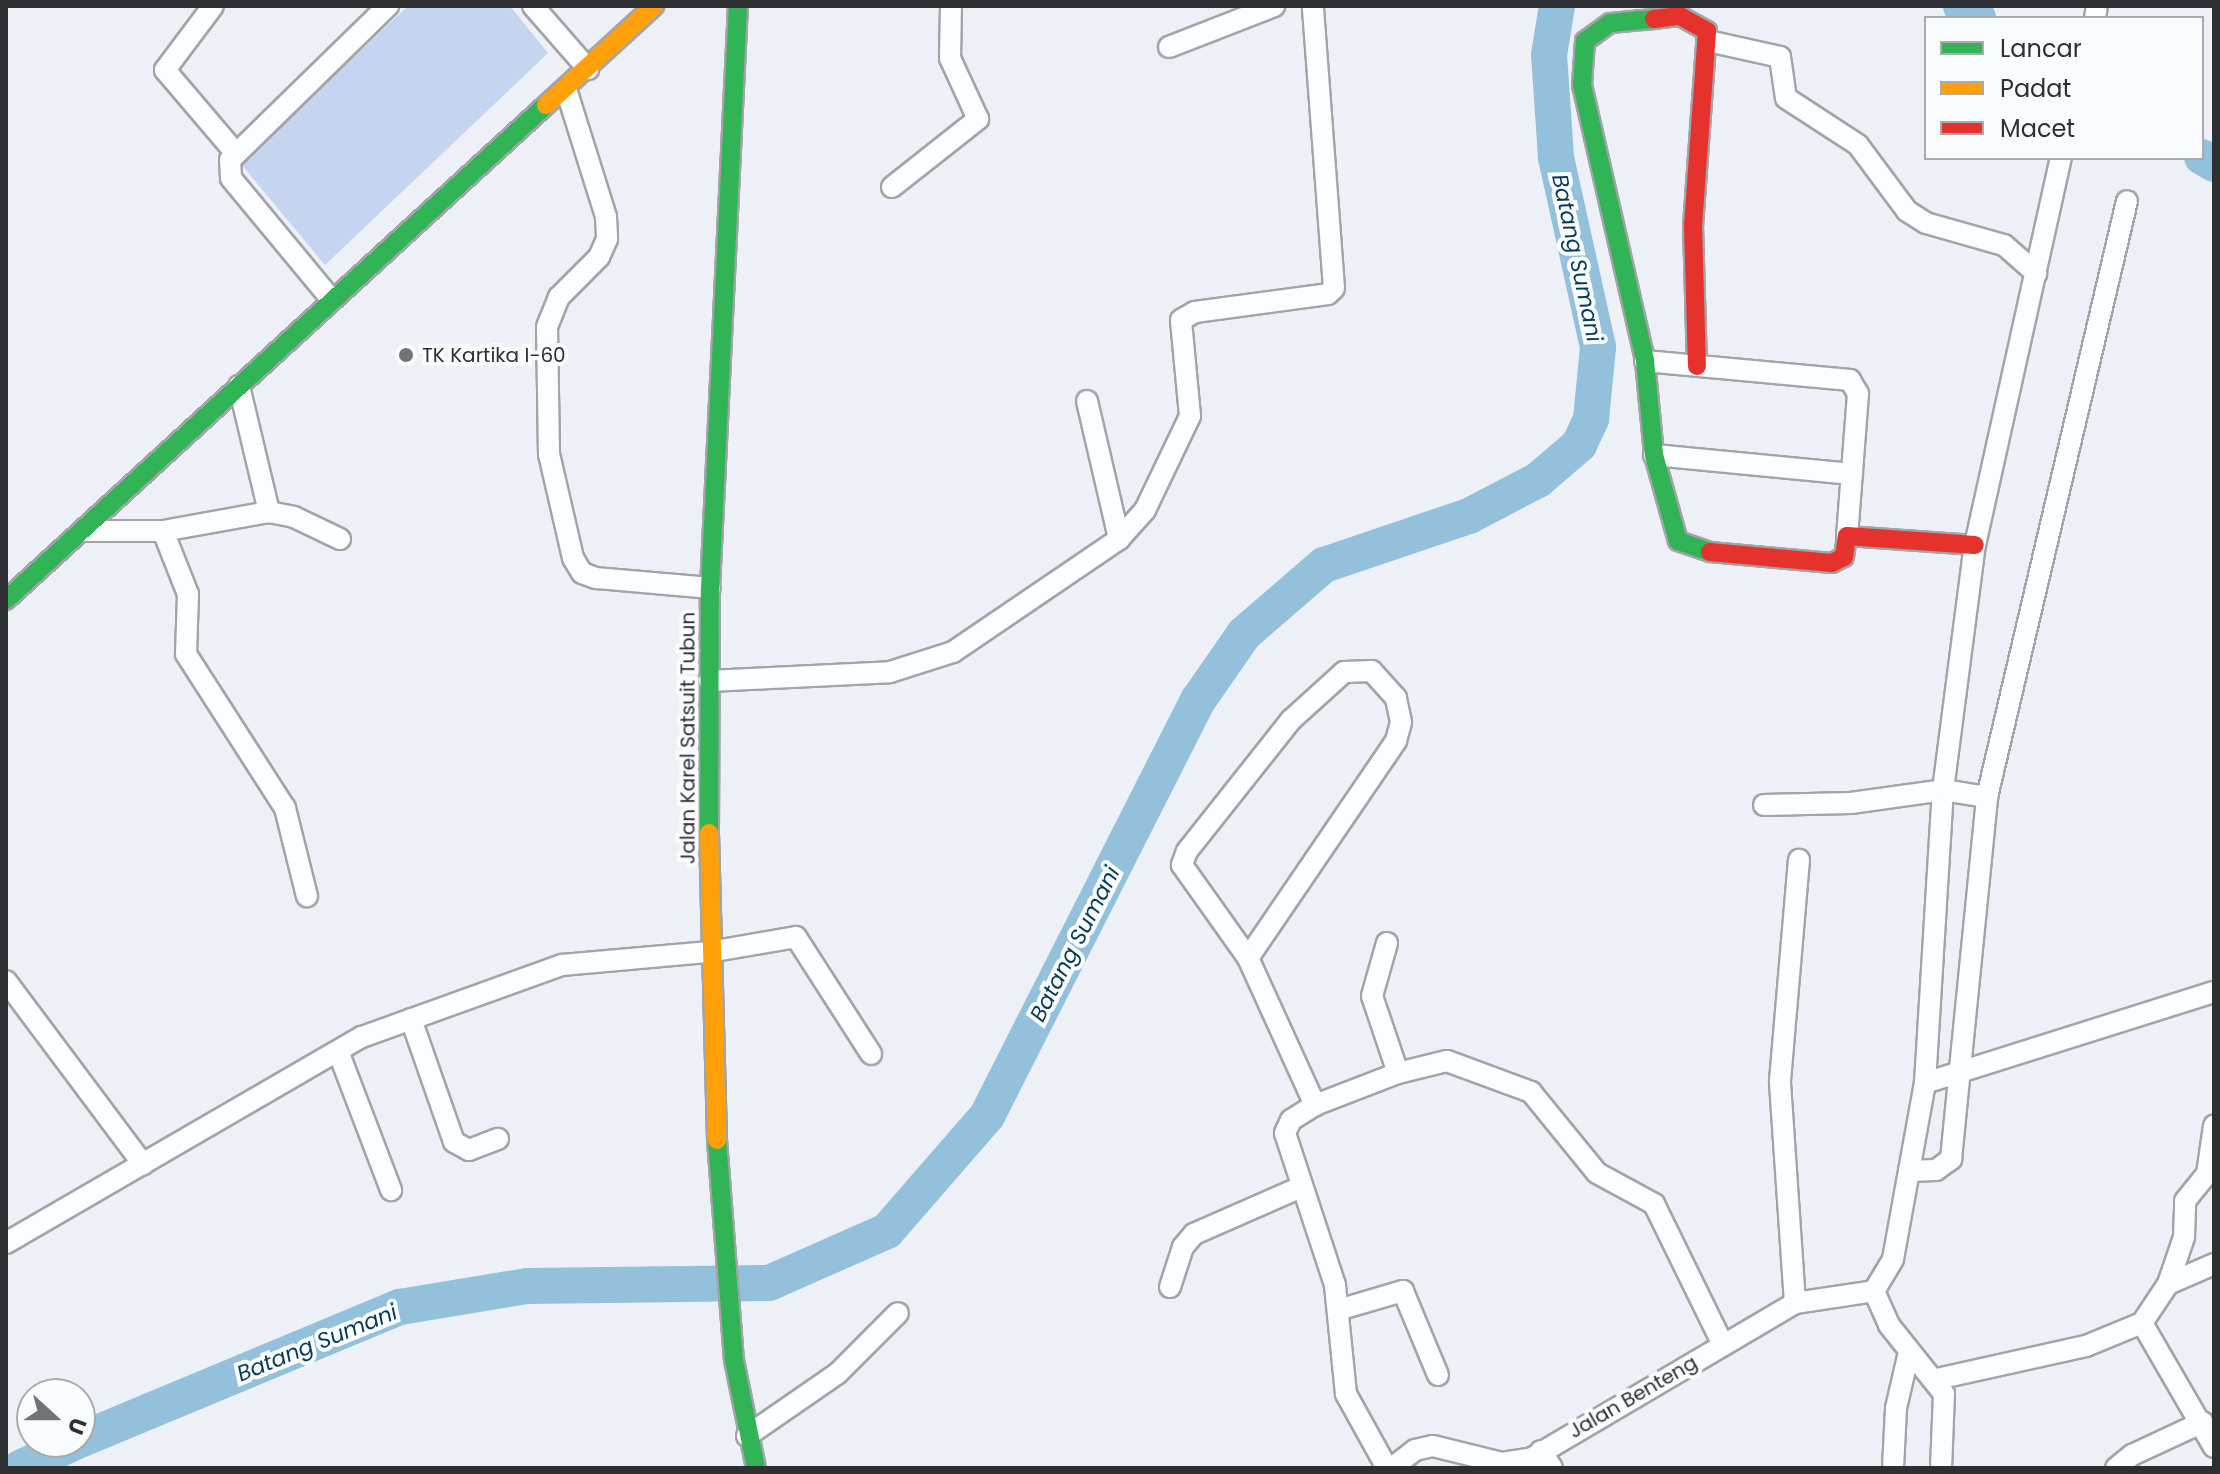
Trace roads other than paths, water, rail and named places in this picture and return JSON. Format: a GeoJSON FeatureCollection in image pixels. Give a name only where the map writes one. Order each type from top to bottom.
{"type":"FeatureCollection","features":[{"type":"Feature","properties":{"kind":"main road"},"geometry":{"type":"LineString","coordinates":[[6,600],[85,531],[331,299],[654,6]]}},
{"type":"Feature","properties":{"kind":"main road","name":"Jalan Karel Satsuit Tubun"},"geometry":{"type":"LineString","coordinates":[[738,6],[710,588],[709,952],[720,1220],[734,1360],[747,1436],[756,1468]]}},
{"type":"Feature","properties":{"kind":"main road"},"geometry":{"type":"LineString","coordinates":[[1697,366],[1693,225],[1708,41],[1700,24],[1680,16],[1600,26],[1582,50],[1582,85],[1645,361],[1654,455],[1675,535],[1691,550],[1832,563],[1844,557],[1847,536],[1975,545]]}},
{"type":"Feature","properties":{"kind":"street"},"geometry":{"type":"LineString","coordinates":[[213,6],[171,56],[165,70],[234,151]]}},
{"type":"Feature","properties":{"kind":"street"},"geometry":{"type":"LineString","coordinates":[[331,299],[231,178],[234,151],[388,6]]}},
{"type":"Feature","properties":{"kind":"street"},"geometry":{"type":"LineString","coordinates":[[533,6],[588,69]]}},
{"type":"Feature","properties":{"kind":"street"},"geometry":{"type":"LineString","coordinates":[[892,187],[978,119],[950,58],[951,6]]}},
{"type":"Feature","properties":{"kind":"street"},"geometry":{"type":"LineString","coordinates":[[1169,47],[1274,6]]}},
{"type":"Feature","properties":{"kind":"street"},"geometry":{"type":"LineString","coordinates":[[709,681],[874,674],[928,661],[968,645],[1119,539],[1154,497],[1190,416],[1181,320],[1195,312],[1328,294],[1334,288],[1313,6]]}},
{"type":"Feature","properties":{"kind":"street"},"geometry":{"type":"LineString","coordinates":[[1708,41],[1780,57],[1785,65],[1782,94],[1858,145],[1907,211],[1926,223],[2004,245],[2036,273]]}},
{"type":"Feature","properties":{"kind":"street"},"geometry":{"type":"LineString","coordinates":[[566,89],[606,217],[607,239],[599,257],[559,297],[547,327],[549,454],[573,558],[582,573],[596,578],[710,588]]}},
{"type":"Feature","properties":{"kind":"street"},"geometry":{"type":"LineString","coordinates":[[1941,1468],[1944,1394],[1937,1379],[1909,1352],[1874,1291],[1893,1259],[1925,1083],[1943,790],[1975,545],[2061,160]]}},
{"type":"Feature","properties":{"kind":"street"},"geometry":{"type":"LineString","coordinates":[[1909,1171],[1947,1166],[1961,1076],[1987,797],[2127,201]]}},
{"type":"Feature","properties":{"kind":"street"},"geometry":{"type":"LineString","coordinates":[[1645,361],[1850,380],[1858,394],[1847,536]]}},
{"type":"Feature","properties":{"kind":"street"},"geometry":{"type":"LineString","coordinates":[[239,386],[269,512]]}},
{"type":"Feature","properties":{"kind":"street"},"geometry":{"type":"LineString","coordinates":[[1087,401],[1119,539]]}},
{"type":"Feature","properties":{"kind":"street"},"geometry":{"type":"LineString","coordinates":[[1654,455],[1852,474]]}},
{"type":"Feature","properties":{"kind":"street"},"geometry":{"type":"LineString","coordinates":[[85,531],[163,531],[269,512],[294,517],[340,539]]}},
{"type":"Feature","properties":{"kind":"street"},"geometry":{"type":"LineString","coordinates":[[163,531],[188,594],[186,654],[285,808],[307,896]]}},
{"type":"Feature","properties":{"kind":"street"},"geometry":{"type":"LineString","coordinates":[[1248,958],[1396,741],[1401,722],[1396,698],[1372,671],[1344,672],[1291,720],[1184,857],[1185,875],[1248,958],[1315,1105]]}},
{"type":"Feature","properties":{"kind":"street"},"geometry":{"type":"LineString","coordinates":[[1764,805],[1851,803],[1943,790],[1987,797]]}},
{"type":"Feature","properties":{"kind":"street"},"geometry":{"type":"LineString","coordinates":[[1795,1303],[1780,1081],[1799,860]]}},
{"type":"Feature","properties":{"kind":"street"},"geometry":{"type":"LineString","coordinates":[[6,1243],[338,1051],[411,1019],[562,965],[709,952],[789,937],[801,939],[871,1054]]}},
{"type":"Feature","properties":{"kind":"street"},"geometry":{"type":"LineString","coordinates":[[1387,943],[1372,996],[1398,1073]]}},
{"type":"Feature","properties":{"kind":"street"},"geometry":{"type":"LineString","coordinates":[[6,981],[143,1164]]}},
{"type":"Feature","properties":{"kind":"street"},"geometry":{"type":"LineString","coordinates":[[1925,1083],[1961,1076],[2214,992]]}},
{"type":"Feature","properties":{"kind":"street"},"geometry":{"type":"LineString","coordinates":[[411,1019],[454,1142],[469,1150],[498,1139]]}},
{"type":"Feature","properties":{"kind":"street"},"geometry":{"type":"LineString","coordinates":[[338,1051],[391,1190]]}},
{"type":"Feature","properties":{"kind":"street"},"geometry":{"type":"LineString","coordinates":[[1390,1468],[1346,1394],[1335,1285],[1285,1133],[1291,1120],[1315,1105],[1398,1073],[1447,1061],[1531,1092],[1597,1173],[1654,1204],[1723,1345]]}},
{"type":"Feature","properties":{"kind":"street"},"geometry":{"type":"LineString","coordinates":[[1937,1379],[2086,1346],[2142,1323],[2168,1284],[2184,1237],[2185,1201],[2207,1174],[2214,1126]]}},
{"type":"Feature","properties":{"kind":"street"},"geometry":{"type":"LineString","coordinates":[[1170,1287],[1183,1247],[1194,1234],[1301,1187]]}},
{"type":"Feature","properties":{"kind":"street"},"geometry":{"type":"LineString","coordinates":[[2168,1284],[2214,1264]]}},
{"type":"Feature","properties":{"kind":"street"},"geometry":{"type":"LineString","coordinates":[[1338,1310],[1403,1291],[1438,1375]]}},
{"type":"Feature","properties":{"kind":"street","name":"Jalan Benteng"},"geometry":{"type":"LineString","coordinates":[[1390,1468],[1415,1450],[1433,1446],[1515,1464],[1546,1459],[1723,1345],[1795,1303],[1874,1291]]}},
{"type":"Feature","properties":{"kind":"street"},"geometry":{"type":"LineString","coordinates":[[747,1436],[837,1374],[898,1313]]}},
{"type":"Feature","properties":{"kind":"street"},"geometry":{"type":"LineString","coordinates":[[2142,1323],[2203,1422],[2214,1447]]}},
{"type":"Feature","properties":{"kind":"street"},"geometry":{"type":"LineString","coordinates":[[1893,1468],[1896,1408],[1909,1352]]}},
{"type":"Feature","properties":{"kind":"street"},"geometry":{"type":"LineString","coordinates":[[2116,1468],[2132,1455],[2203,1422]]}},
{"type":"Feature","properties":{"kind":"waterway","name":"Batang Sumani"},"geometry":{"type":"LineString","coordinates":[[96,1433],[400,1307],[527,1286],[769,1283],[887,1231],[987,1116],[1199,699],[1244,634],[1324,565],[1469,516],[1538,480],[1579,445],[1591,419],[1598,347],[1556,157],[1549,55],[1557,6]]}},
{"type":"Feature","properties":{"kind":"waterway","name":"Batang Sumani"},"geometry":{"type":"LineString","coordinates":[[1961,6],[1975,16]]}},
{"type":"Feature","properties":{"kind":"waterway","name":"Batang Sumani"},"geometry":{"type":"LineString","coordinates":[[2204,158],[2214,164]]}},
{"type":"Feature","properties":{"kind":"waterway","name":"Batang Sumani"},"geometry":{"type":"LineString","coordinates":[[20,1468],[41,1458]]}},
{"type":"Feature","properties":{"kind":"place","name":"TK Kartika I-60"},"geometry":{"type":"Point","coordinates":[406,355]}}]}
